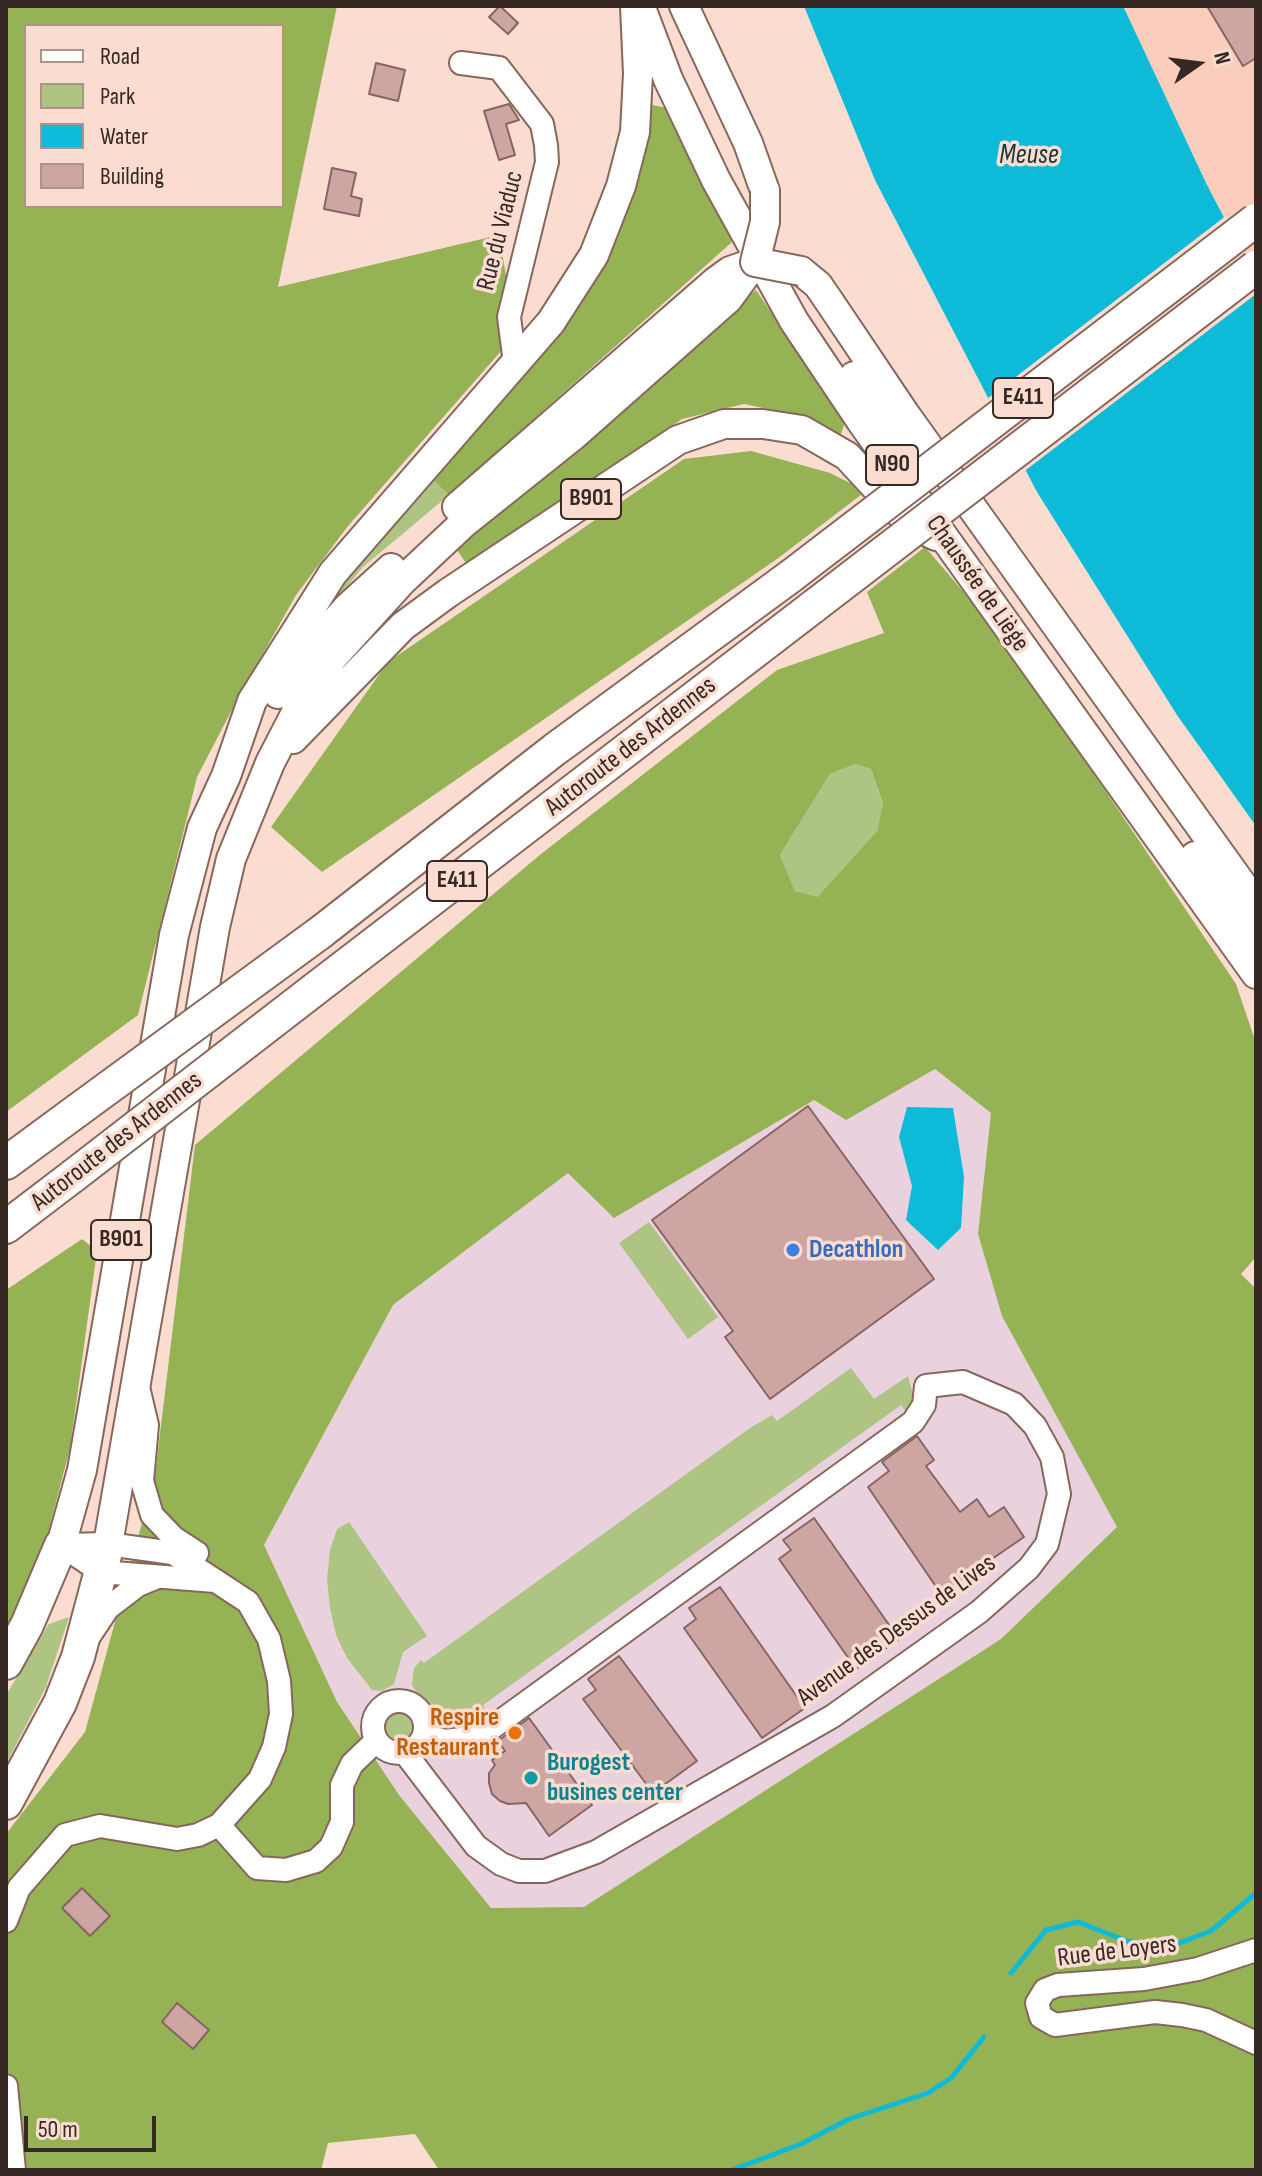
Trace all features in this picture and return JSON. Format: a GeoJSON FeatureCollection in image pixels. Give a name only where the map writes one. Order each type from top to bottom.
{"type":"FeatureCollection","features":[{"type":"Feature","properties":{"kind":"highway","name":"Autoroute des Ardennes"},"geometry":{"type":"LineString","coordinates":[[6,1163],[77,1100],[791,576],[1256,220]]}},
{"type":"Feature","properties":{"kind":"highway","name":"Autoroute des Ardennes"},"geometry":{"type":"LineString","coordinates":[[6,1227],[1256,267]]}},
{"type":"Feature","properties":{"kind":"highway"},"geometry":{"type":"LineString","coordinates":[[6,1137],[77,1100]]}},
{"type":"Feature","properties":{"kind":"highway","name":"B901"},"geometry":{"type":"LineString","coordinates":[[6,1663],[27,1625],[61,1545]]}},
{"type":"Feature","properties":{"kind":"highway","name":"B901"},"geometry":{"type":"LineString","coordinates":[[6,1803],[40,1745],[78,1657],[105,1558]]}},
{"type":"Feature","properties":{"kind":"main road","name":"B901"},"geometry":{"type":"LineString","coordinates":[[61,1545],[82,1470],[174,935],[202,828],[226,776],[252,701],[333,573],[551,322],[594,255],[621,186],[635,132],[638,6]]}},
{"type":"Feature","properties":{"kind":"main road","name":"Chaussée de Liège"},"geometry":{"type":"LineString","coordinates":[[638,6],[709,166],[794,321],[947,542],[1256,974]]}},
{"type":"Feature","properties":{"kind":"main road","name":"Chaussée de Liège"},"geometry":{"type":"LineString","coordinates":[[657,6],[684,73],[737,180],[810,310],[886,423],[1256,939]]}},
{"type":"Feature","properties":{"kind":"main road","name":"B901"},"geometry":{"type":"LineString","coordinates":[[226,776],[295,666],[348,607],[479,487],[755,262],[765,222],[765,191],[748,143],[684,6]]}},
{"type":"Feature","properties":{"kind":"main road"},"geometry":{"type":"LineString","coordinates":[[755,262],[801,271],[818,285],[905,414],[1256,904]]}},
{"type":"Feature","properties":{"kind":"main road","name":"B901"},"geometry":{"type":"LineString","coordinates":[[105,1558],[215,927],[231,859],[270,763],[303,699],[333,657],[402,581],[464,523],[573,436],[722,291]]}},
{"type":"Feature","properties":{"kind":"main road","name":"B901"},"geometry":{"type":"LineString","coordinates":[[270,763],[403,626],[678,440],[724,424],[763,424],[802,430],[847,456],[909,523],[947,542]]}},
{"type":"Feature","properties":{"kind":"street","name":"Rue du Viaduc"},"geometry":{"type":"LineString","coordinates":[[461,63],[499,68],[542,124],[546,145],[547,162],[509,317],[515,363]]}},
{"type":"Feature","properties":{"kind":"street"},"geometry":{"type":"LineString","coordinates":[[137,1382],[147,1425],[142,1481],[152,1515],[174,1538],[200,1556],[220,1582]]}},
{"type":"Feature","properties":{"kind":"street","name":"Avenue des Dessus de Lives"},"geometry":{"type":"LineString","coordinates":[[405,1753],[476,1846],[501,1864],[519,1871],[545,1871],[596,1852],[833,1716],[979,1612],[1029,1568],[1047,1544],[1059,1494],[1052,1457],[1035,1426],[1014,1404],[963,1382],[926,1386],[924,1405],[913,1422],[479,1737],[445,1741],[424,1735]]}},
{"type":"Feature","properties":{"kind":"street"},"geometry":{"type":"LineString","coordinates":[[61,1545],[155,1578],[220,1582]]}},
{"type":"Feature","properties":{"kind":"street"},"geometry":{"type":"LineString","coordinates":[[6,1921],[19,1888],[65,1835],[100,1826],[177,1839],[198,1835],[219,1825],[260,1779],[274,1747],[281,1714],[279,1681],[269,1639],[248,1602],[173,1553],[105,1558]]}},
{"type":"Feature","properties":{"kind":"street"},"geometry":{"type":"LineString","coordinates":[[78,1657],[108,1608],[138,1585],[155,1578]]}},
{"type":"Feature","properties":{"kind":"street"},"geometry":{"type":"LineString","coordinates":[[399,1700],[418,1709],[426,1725],[424,1735],[414,1749],[405,1753],[387,1751],[376,1741],[372,1729],[377,1711],[399,1700]]}},
{"type":"Feature","properties":{"kind":"street"},"geometry":{"type":"LineString","coordinates":[[219,1825],[257,1868],[286,1870],[316,1861],[331,1847],[342,1822],[342,1785],[352,1764],[376,1741]]}},
{"type":"Feature","properties":{"kind":"street","name":"Rue de Loyers"},"geometry":{"type":"LineString","coordinates":[[1256,1950],[1198,1969],[1144,1979],[1058,1985],[1045,1990],[1037,2003],[1041,2017],[1055,2025],[1155,2012],[1206,2020],[1256,2043]]}},
{"type":"Feature","properties":{"kind":"street"},"geometry":{"type":"LineString","coordinates":[[6,2086],[14,2170]]}},
{"type":"Feature","properties":{"kind":"shaded area"},"geometry":{"type":"Polygon","coordinates":[[[1123,6],[1256,6],[1256,279],[1207,185],[1123,6]]]}},
{"type":"Feature","properties":{"kind":"shaded area"},"geometry":{"type":"Polygon","coordinates":[[[935,1069],[991,1113],[978,1234],[1002,1316],[1118,1527],[1001,1639],[584,1907],[491,1908],[399,1795],[337,1702],[264,1545],[393,1305],[568,1172],[615,1217],[814,1100],[846,1120],[935,1069]]]}},
{"type":"Feature","properties":{"kind":"green space"},"geometry":{"type":"Polygon","coordinates":[[[6,6],[337,6],[278,287],[499,235],[516,334],[348,526],[296,595],[236,702],[197,777],[138,1015],[6,1112],[6,6]]]}},
{"type":"Feature","properties":{"kind":"green space"},"geometry":{"type":"Polygon","coordinates":[[[643,103],[667,108],[732,242],[449,495],[429,476],[558,333],[605,264],[641,147],[643,103]]]}},
{"type":"Feature","properties":{"kind":"green space"},"geometry":{"type":"Polygon","coordinates":[[[756,290],[845,422],[839,440],[787,413],[744,404],[682,419],[468,566],[457,550],[756,290]]]}},
{"type":"Feature","properties":{"kind":"green space"},"geometry":{"type":"Polygon","coordinates":[[[751,451],[830,473],[866,491],[777,559],[322,872],[271,827],[388,662],[684,459],[751,451]]]}},
{"type":"Feature","properties":{"kind":"green space"},"geometry":{"type":"Polygon","coordinates":[[[429,476],[449,495],[363,567],[288,658],[334,587],[429,476]]]}},
{"type":"Feature","properties":{"kind":"green space"},"geometry":{"type":"Polygon","coordinates":[[[925,547],[998,632],[1236,984],[1256,1043],[1256,1257],[1241,1274],[1256,1289],[1256,2170],[439,2170],[415,2134],[328,2143],[321,2170],[6,2170],[6,1834],[85,1732],[155,1475],[195,1145],[541,854],[777,670],[884,633],[867,592],[925,547]],[[855,764],[830,774],[780,855],[795,891],[817,897],[877,831],[883,804],[871,769],[855,764]],[[935,1069],[846,1120],[814,1100],[614,1218],[568,1173],[393,1305],[264,1545],[337,1702],[399,1795],[491,1908],[584,1907],[1001,1639],[1117,1527],[1002,1316],[978,1234],[991,1113],[935,1069]]]}},
{"type":"Feature","properties":{"kind":"green space"},"geometry":{"type":"Polygon","coordinates":[[[855,764],[871,769],[883,805],[877,831],[816,898],[795,891],[780,855],[830,774],[855,764]]]}},
{"type":"Feature","properties":{"kind":"green space"},"geometry":{"type":"Polygon","coordinates":[[[649,1222],[718,1317],[688,1339],[619,1243],[649,1222]]]}},
{"type":"Feature","properties":{"kind":"green space"},"geometry":{"type":"Polygon","coordinates":[[[82,1239],[97,1251],[70,1448],[36,1579],[6,1640],[6,1290],[82,1239]]]}},
{"type":"Feature","properties":{"kind":"green space"},"geometry":{"type":"Polygon","coordinates":[[[851,1368],[874,1399],[908,1376],[914,1399],[908,1414],[901,1405],[483,1705],[490,1717],[471,1731],[446,1731],[440,1727],[412,1685],[414,1668],[421,1660],[424,1663],[750,1428],[772,1415],[777,1421],[851,1368]]]}},
{"type":"Feature","properties":{"kind":"green space"},"geometry":{"type":"Polygon","coordinates":[[[349,1522],[427,1636],[403,1652],[394,1684],[382,1691],[372,1690],[347,1658],[336,1635],[330,1608],[327,1579],[330,1550],[337,1529],[349,1522]]]}},
{"type":"Feature","properties":{"kind":"green space"},"geometry":{"type":"Polygon","coordinates":[[[69,1617],[46,1687],[6,1764],[6,1695],[49,1624],[69,1617]]]}},
{"type":"Feature","properties":{"kind":"green space"},"geometry":{"type":"Polygon","coordinates":[[[399,1713],[405,1714],[413,1722],[413,1734],[405,1742],[399,1743],[393,1742],[385,1734],[384,1728],[385,1722],[393,1714],[399,1713]]]}},
{"type":"Feature","properties":{"kind":"water","name":"Meuse"},"geometry":{"type":"Polygon","coordinates":[[[804,6],[1123,6],[1207,185],[1256,279],[1256,826],[1177,715],[1037,492],[875,180],[804,6]]]}},
{"type":"Feature","properties":{"kind":"water"},"geometry":{"type":"Polygon","coordinates":[[[907,1107],[953,1108],[964,1177],[961,1228],[938,1250],[906,1220],[912,1186],[899,1137],[907,1107]]]}},
{"type":"Feature","properties":{"kind":"pier"},"geometry":{"type":"Polygon","coordinates":[[[1227,215],[1256,270],[1256,294],[1022,473],[983,402],[1227,215]]]}},
{"type":"Feature","properties":{"kind":"building"},"geometry":{"type":"Polygon","coordinates":[[[500,6],[518,23],[508,34],[489,17],[500,6]]]}},
{"type":"Feature","properties":{"kind":"building"},"geometry":{"type":"Polygon","coordinates":[[[1207,6],[1256,6],[1256,58],[1243,66],[1207,6]]]}},
{"type":"Feature","properties":{"kind":"building"},"geometry":{"type":"Polygon","coordinates":[[[376,63],[405,70],[398,101],[369,94],[376,63]]]}},
{"type":"Feature","properties":{"kind":"building"},"geometry":{"type":"Polygon","coordinates":[[[509,104],[519,120],[506,124],[515,155],[499,160],[484,111],[509,104]]]}},
{"type":"Feature","properties":{"kind":"building"},"geometry":{"type":"Polygon","coordinates":[[[332,168],[356,173],[351,196],[362,199],[359,216],[324,209],[332,168]]]}},
{"type":"Feature","properties":{"kind":"building","name":"Decathlon"},"geometry":{"type":"Polygon","coordinates":[[[808,1106],[934,1279],[770,1399],[725,1337],[733,1331],[652,1220],[808,1106]]]}},
{"type":"Feature","properties":{"kind":"building"},"geometry":{"type":"Polygon","coordinates":[[[917,1436],[934,1460],[926,1466],[960,1512],[977,1499],[989,1517],[1004,1507],[1024,1537],[941,1594],[868,1487],[889,1471],[882,1462],[917,1436]]]}},
{"type":"Feature","properties":{"kind":"building"},"geometry":{"type":"Polygon","coordinates":[[[814,1518],[899,1639],[856,1669],[779,1559],[791,1550],[783,1540],[814,1518]]]}},
{"type":"Feature","properties":{"kind":"building"},"geometry":{"type":"Polygon","coordinates":[[[720,1587],[805,1708],[762,1738],[684,1628],[696,1619],[689,1608],[720,1587]]]}},
{"type":"Feature","properties":{"kind":"building"},"geometry":{"type":"Polygon","coordinates":[[[619,1656],[697,1761],[653,1793],[583,1699],[596,1690],[588,1679],[619,1656]]]}},
{"type":"Feature","properties":{"kind":"building","name":"Burogest busines center"},"geometry":{"type":"Polygon","coordinates":[[[529,1718],[592,1805],[549,1836],[526,1803],[500,1801],[492,1794],[489,1783],[489,1773],[495,1765],[492,1760],[505,1751],[498,1741],[529,1718]]]}},
{"type":"Feature","properties":{"kind":"building"},"geometry":{"type":"Polygon","coordinates":[[[82,1888],[110,1916],[90,1936],[62,1908],[82,1888]]]}},
{"type":"Feature","properties":{"kind":"building"},"geometry":{"type":"Polygon","coordinates":[[[177,2003],[209,2030],[193,2049],[162,2022],[177,2003]]]}},
{"type":"Feature","properties":{"kind":"waterway"},"geometry":{"type":"LineString","coordinates":[[1011,1973],[1046,1930],[1078,1922],[1127,1941],[1166,1948],[1211,1931],[1256,1893]]}},
{"type":"Feature","properties":{"kind":"waterway"},"geometry":{"type":"LineString","coordinates":[[732,2170],[801,2144],[849,2119],[928,2093],[951,2078],[984,2037]]}},
{"type":"Feature","properties":{"kind":"place","name":"Decathlon"},"geometry":{"type":"Point","coordinates":[793,1250]}},
{"type":"Feature","properties":{"kind":"place","name":"Respire Restaurant"},"geometry":{"type":"Point","coordinates":[515,1733]}},
{"type":"Feature","properties":{"kind":"place","name":"Burogest busines center"},"geometry":{"type":"Point","coordinates":[531,1778]}}]}
